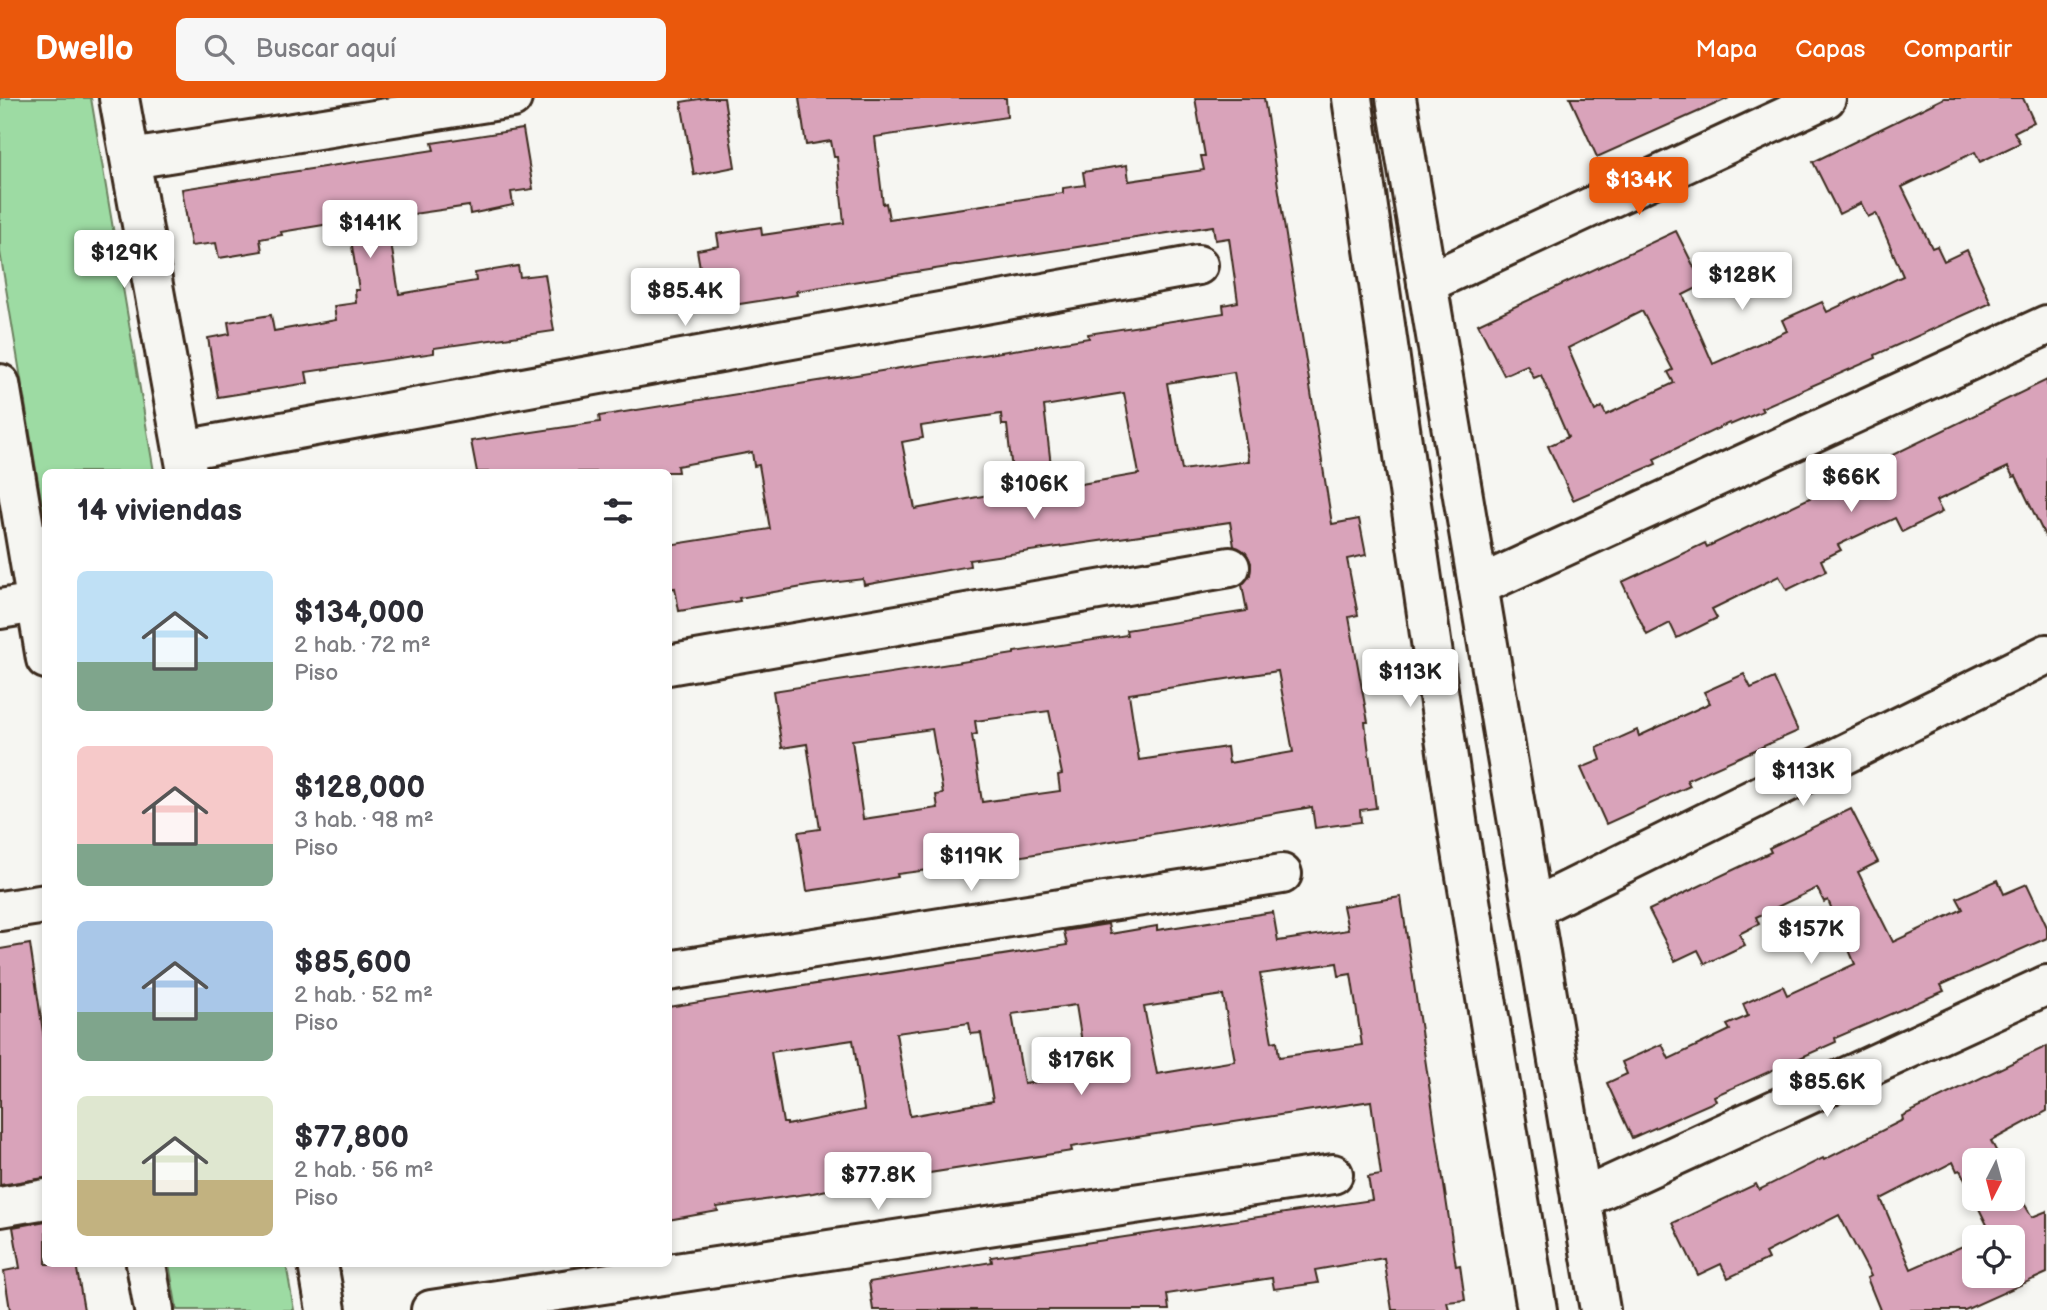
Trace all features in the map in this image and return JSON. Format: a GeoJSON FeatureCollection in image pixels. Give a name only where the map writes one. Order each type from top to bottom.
{"type":"FeatureCollection","features":[{"type":"Feature","properties":{"kind":"street"},"geometry":{"type":"LineString","coordinates":[[120,98],[185,461],[1198,265]]}},
{"type":"Feature","properties":{"kind":"street"},"geometry":{"type":"LineString","coordinates":[[131,159],[512,98]]}},
{"type":"Feature","properties":{"kind":"street"},"geometry":{"type":"LineString","coordinates":[[1352,98],[1458,827],[1537,1310]]}},
{"type":"Feature","properties":{"kind":"street"},"geometry":{"type":"LineString","coordinates":[[1396,98],[1600,1310]]}},
{"type":"Feature","properties":{"kind":"street"},"geometry":{"type":"LineString","coordinates":[[1427,283],[1826,98]]}},
{"type":"Feature","properties":{"kind":"street"},"geometry":{"type":"LineString","coordinates":[[1478,586],[2047,326]]}},
{"type":"Feature","properties":{"kind":"street"},"geometry":{"type":"LineString","coordinates":[[0,384],[18,606],[42,651]]}},
{"type":"Feature","properties":{"kind":"street"},"geometry":{"type":"LineString","coordinates":[[672,665],[1230,567]]}},
{"type":"Feature","properties":{"kind":"street"},"geometry":{"type":"LineString","coordinates":[[1533,908],[2047,654]]}},
{"type":"Feature","properties":{"kind":"street"},"geometry":{"type":"LineString","coordinates":[[1458,827],[1517,818]]}},
{"type":"Feature","properties":{"kind":"street"},"geometry":{"type":"LineString","coordinates":[[672,970],[1282,874]]}},
{"type":"Feature","properties":{"kind":"street"},"geometry":{"type":"LineString","coordinates":[[0,911],[42,905]]}},
{"type":"Feature","properties":{"kind":"street"},"geometry":{"type":"LineString","coordinates":[[1581,1199],[2047,985]]}},
{"type":"Feature","properties":{"kind":"street"},"geometry":{"type":"LineString","coordinates":[[431,1310],[1333,1174]]}},
{"type":"Feature","properties":{"kind":"street"},"geometry":{"type":"LineString","coordinates":[[0,1207],[42,1200]]}},
{"type":"Feature","properties":{"kind":"street"},"geometry":{"type":"LineString","coordinates":[[147,1267],[154,1310]]}},
{"type":"Feature","properties":{"kind":"street"},"geometry":{"type":"LineString","coordinates":[[319,1267],[326,1310]]}},
{"type":"Feature","properties":{"kind":"green space"},"geometry":{"type":"Polygon","coordinates":[[[0,98],[91,98],[153,469],[42,469],[42,506],[0,252],[0,98]]]}},
{"type":"Feature","properties":{"kind":"green space"},"geometry":{"type":"Polygon","coordinates":[[[170,1267],[287,1267],[294,1310],[177,1310],[170,1267]]]}},
{"type":"Feature","properties":{"kind":"building"},"geometry":{"type":"Polygon","coordinates":[[[724,98],[735,167],[694,175],[681,102],[724,98]]]}},
{"type":"Feature","properties":{"kind":"building"},"geometry":{"type":"Polygon","coordinates":[[[799,98],[1006,98],[1007,117],[875,137],[883,204],[886,203],[889,219],[1063,193],[1063,188],[1085,185],[1083,172],[1127,165],[1129,181],[1204,170],[1201,156],[1205,156],[1195,98],[1264,98],[1332,524],[1359,519],[1366,555],[1347,559],[1358,615],[1349,617],[1368,722],[1365,722],[1376,808],[1360,810],[1361,822],[1315,828],[1312,807],[807,891],[798,832],[820,829],[807,744],[782,748],[773,691],[1127,635],[1126,630],[1247,611],[1242,585],[1250,575],[1251,563],[1246,553],[1234,546],[1230,522],[969,560],[970,566],[864,585],[863,579],[814,585],[679,611],[675,588],[672,588],[672,544],[770,529],[759,465],[754,466],[752,452],[677,466],[678,472],[672,472],[672,469],[476,469],[471,441],[600,422],[599,416],[1089,338],[1088,334],[1224,313],[1223,305],[1238,302],[1229,238],[1215,240],[1213,226],[796,291],[797,295],[707,309],[697,250],[719,246],[717,234],[761,227],[762,235],[844,223],[837,157],[834,157],[831,141],[806,145],[799,98]],[[1234,372],[1167,383],[1182,470],[1249,461],[1234,372]],[[1124,393],[1044,406],[1052,474],[1056,473],[1058,488],[1139,474],[1124,393]],[[1001,414],[921,426],[923,438],[902,442],[915,509],[1014,490],[1007,425],[1002,425],[1001,414]],[[1278,671],[1129,694],[1139,760],[1227,747],[1229,763],[1293,752],[1278,671]],[[1049,711],[975,721],[977,734],[972,735],[982,802],[1060,791],[1058,775],[1062,774],[1049,711]],[[932,729],[852,740],[863,819],[938,808],[936,795],[943,794],[932,729]]]}},
{"type":"Feature","properties":{"kind":"building"},"geometry":{"type":"Polygon","coordinates":[[[1570,98],[1729,98],[1597,157],[1570,98]]]}},
{"type":"Feature","properties":{"kind":"building"},"geometry":{"type":"Polygon","coordinates":[[[1944,98],[2023,98],[2034,122],[2014,132],[2020,143],[1980,162],[1975,152],[1902,187],[1932,248],[1937,246],[1944,261],[1967,250],[1991,303],[1875,355],[1876,358],[1761,408],[1763,411],[1730,425],[1729,423],[1654,459],[1656,464],[1573,500],[1548,446],[1568,437],[1541,375],[1534,378],[1527,365],[1504,375],[1478,324],[1676,231],[1703,285],[1683,295],[1713,364],[1787,331],[1782,320],[1822,302],[1827,312],[1903,276],[1876,213],[1868,217],[1861,203],[1839,214],[1813,162],[1944,98]],[[1642,311],[1568,348],[1595,411],[1602,407],[1606,415],[1674,383],[1668,372],[1673,370],[1642,311]]]}},
{"type":"Feature","properties":{"kind":"building"},"geometry":{"type":"Polygon","coordinates":[[[523,129],[533,189],[511,192],[513,205],[470,214],[469,206],[392,217],[394,230],[389,230],[399,294],[476,281],[475,273],[518,266],[520,277],[545,274],[554,331],[434,348],[434,353],[306,372],[308,383],[218,397],[208,338],[230,334],[228,322],[271,315],[274,331],[336,320],[334,306],[356,303],[355,290],[359,290],[348,221],[281,232],[282,235],[260,239],[262,251],[219,258],[216,243],[191,246],[182,189],[434,150],[432,143],[523,129]]]}},
{"type":"Feature","properties":{"kind":"building"},"geometry":{"type":"Polygon","coordinates":[[[2047,380],[2047,540],[2016,476],[2013,477],[2008,467],[1936,501],[1942,512],[1902,532],[1895,518],[1838,545],[1841,550],[1821,560],[1826,571],[1787,590],[1779,576],[1712,609],[1717,618],[1677,638],[1670,623],[1647,635],[1622,582],[1705,543],[1707,547],[1848,480],[1847,477],[2047,380]]]}},
{"type":"Feature","properties":{"kind":"building"},"geometry":{"type":"Polygon","coordinates":[[[1744,674],[1751,688],[1774,678],[1798,731],[1687,780],[1690,786],[1606,824],[1581,768],[1601,760],[1597,748],[1637,730],[1639,736],[1710,703],[1704,692],[1744,674]]]}},
{"type":"Feature","properties":{"kind":"building"},"geometry":{"type":"Polygon","coordinates":[[[1851,809],[1878,862],[1858,872],[1893,942],[1963,909],[1957,898],[1998,880],[2004,894],[2027,884],[2047,927],[2047,938],[1941,985],[1944,991],[1835,1038],[1836,1042],[1714,1096],[1716,1101],[1632,1138],[1607,1083],[1627,1074],[1622,1062],[1662,1044],[1669,1059],[1730,1030],[1727,1025],[1748,1016],[1743,1004],[1783,986],[1787,995],[1855,964],[1828,900],[1824,902],[1817,888],[1756,917],[1759,924],[1739,934],[1745,945],[1705,964],[1698,950],[1675,961],[1649,910],[1771,852],[1769,848],[1851,809]]]}},
{"type":"Feature","properties":{"kind":"building"},"geometry":{"type":"Polygon","coordinates":[[[1401,897],[1456,1266],[1460,1265],[1465,1300],[1447,1302],[1449,1310],[1392,1310],[1384,1258],[1315,1270],[1318,1283],[1274,1289],[1272,1278],[1167,1294],[1169,1310],[873,1310],[869,1282],[992,1262],[991,1257],[1372,1200],[1368,1177],[1381,1175],[1371,1101],[1071,1147],[1072,1151],[910,1176],[910,1172],[813,1193],[717,1207],[718,1211],[672,1219],[672,1006],[1067,945],[1064,931],[1108,924],[1110,934],[1157,926],[1157,930],[1273,912],[1278,941],[1348,930],[1343,906],[1401,897]],[[1337,963],[1260,974],[1272,1042],[1277,1041],[1279,1057],[1362,1045],[1351,974],[1339,976],[1337,963]],[[1223,995],[1144,1007],[1157,1074],[1235,1061],[1223,995]],[[1076,1005],[1012,1014],[1024,1084],[1087,1074],[1076,1005]],[[969,1023],[896,1033],[910,1116],[993,1101],[981,1033],[971,1034],[969,1023]],[[853,1040],[771,1052],[783,1123],[787,1125],[864,1110],[853,1040]]]}},
{"type":"Feature","properties":{"kind":"building"},"geometry":{"type":"Polygon","coordinates":[[[30,944],[42,1025],[42,1179],[0,1185],[0,949],[30,944]]]}},
{"type":"Feature","properties":{"kind":"building"},"geometry":{"type":"Polygon","coordinates":[[[2047,1046],[2047,1111],[1991,1141],[1995,1148],[1962,1148],[1962,1174],[1960,1170],[1957,1171],[1953,1162],[1881,1199],[1911,1269],[1962,1246],[1962,1288],[2014,1288],[1965,1310],[1880,1310],[1867,1278],[1871,1276],[1839,1215],[1765,1253],[1768,1259],[1728,1278],[1721,1264],[1698,1275],[1673,1223],[1756,1184],[1759,1190],[1903,1120],[1902,1116],[2047,1046]]]}},
{"type":"Feature","properties":{"kind":"building"},"geometry":{"type":"Polygon","coordinates":[[[2025,1205],[2032,1217],[2047,1211],[2047,1273],[2025,1283],[2025,1225],[1987,1225],[1980,1211],[2025,1211],[2025,1205]]]}},
{"type":"Feature","properties":{"kind":"building"},"geometry":{"type":"Polygon","coordinates":[[[42,1222],[42,1267],[77,1267],[84,1310],[10,1310],[4,1271],[20,1268],[13,1227],[42,1222]]]}}]}
